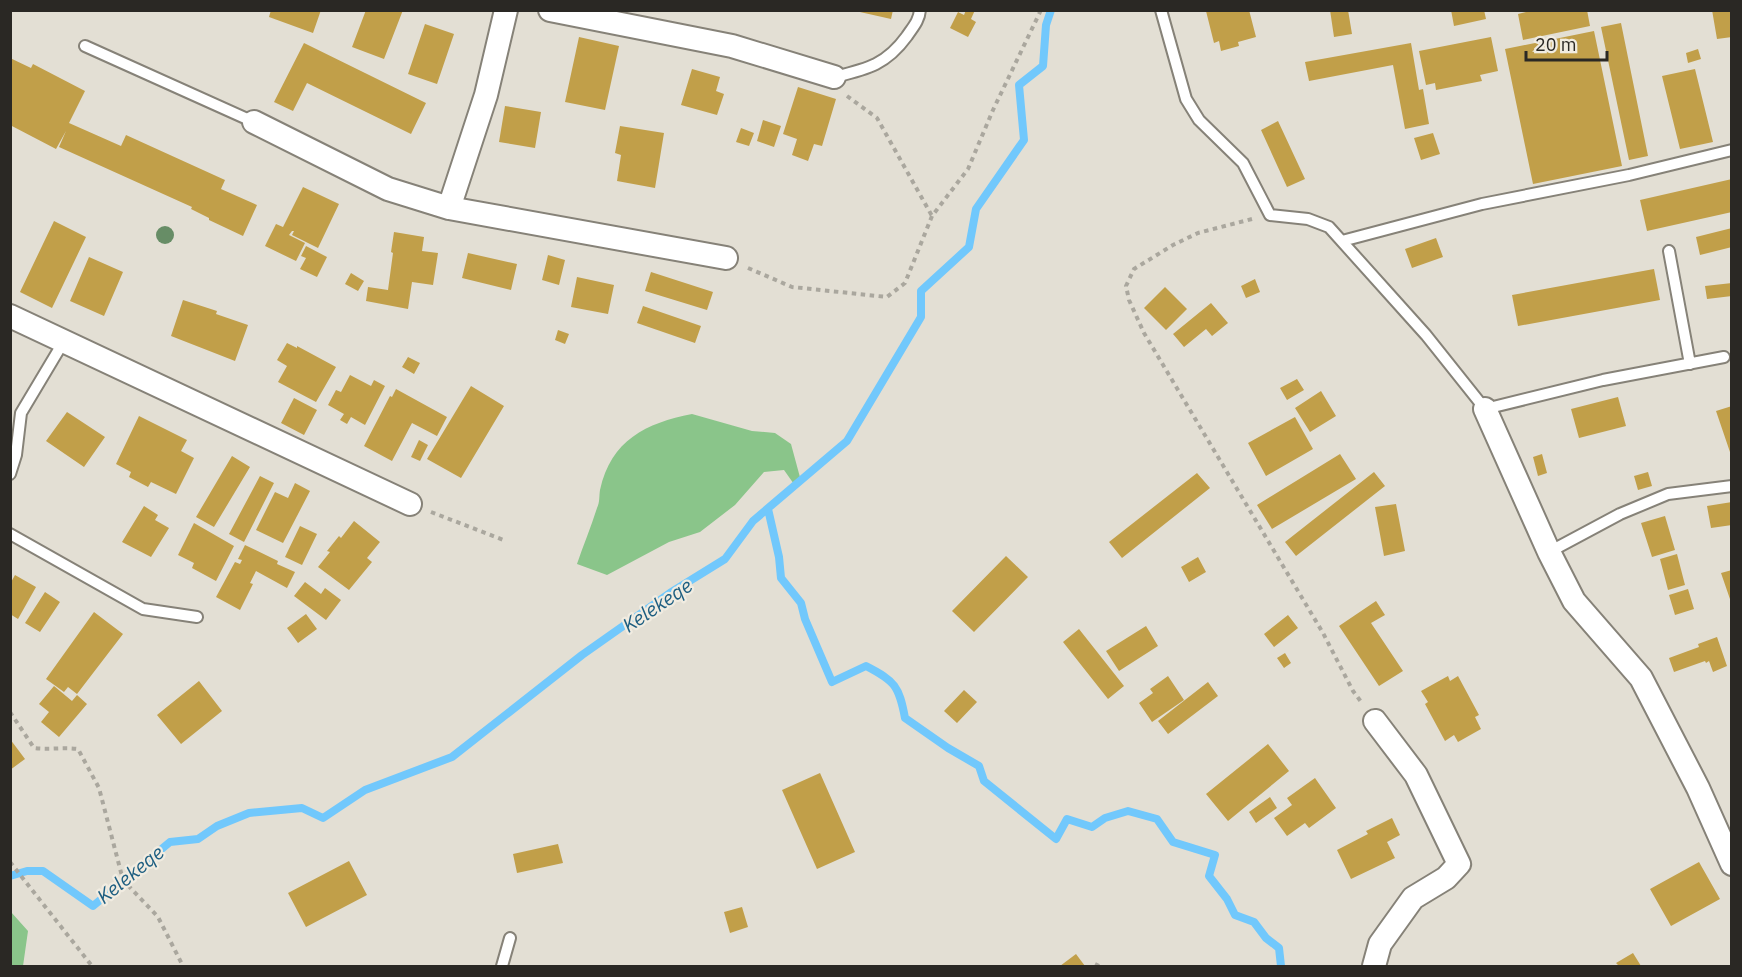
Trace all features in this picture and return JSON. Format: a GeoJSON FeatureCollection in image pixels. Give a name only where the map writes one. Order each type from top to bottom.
{"type":"FeatureCollection","features":[{"type":"Feature","properties":{"kind":"street"},"geometry":{"type":"LineString","coordinates":[[449,208],[486,95],[506,10]]}},
{"type":"Feature","properties":{"kind":"street"},"geometry":{"type":"LineString","coordinates":[[550,10],[732,46],[834,77]]}},
{"type":"Feature","properties":{"kind":"street"},"geometry":{"type":"LineString","coordinates":[[254,122],[388,189],[449,208],[726,258]]}},
{"type":"Feature","properties":{"kind":"street"},"geometry":{"type":"LineString","coordinates":[[10,316],[410,504]]}},
{"type":"Feature","properties":{"kind":"street"},"geometry":{"type":"LineString","coordinates":[[1485,409],[1549,552],[1574,601],[1641,678],[1698,788],[1731,864]]}},
{"type":"Feature","properties":{"kind":"street"},"geometry":{"type":"LineString","coordinates":[[1374,966],[1380,944],[1413,898],[1446,878],[1459,864],[1416,775],[1375,721]]}},
{"type":"Feature","properties":{"kind":"lane"},"geometry":{"type":"LineString","coordinates":[[834,77],[866,70],[885,60],[898,49],[919,19],[920,10]]}},
{"type":"Feature","properties":{"kind":"lane"},"geometry":{"type":"LineString","coordinates":[[1161,10],[1186,99],[1199,120],[1243,163],[1270,215],[1308,219],[1329,227],[1426,335],[1485,409],[1603,380],[1724,357]]}},
{"type":"Feature","properties":{"kind":"lane"},"geometry":{"type":"LineString","coordinates":[[85,46],[254,122]]}},
{"type":"Feature","properties":{"kind":"lane"},"geometry":{"type":"LineString","coordinates":[[1342,241],[1482,204],[1629,175],[1731,150]]}},
{"type":"Feature","properties":{"kind":"lane"},"geometry":{"type":"LineString","coordinates":[[1669,251],[1690,364]]}},
{"type":"Feature","properties":{"kind":"lane"},"geometry":{"type":"LineString","coordinates":[[10,474],[16,455],[21,413],[64,341]]}},
{"type":"Feature","properties":{"kind":"lane"},"geometry":{"type":"LineString","coordinates":[[1549,552],[1620,514],[1668,494],[1731,486]]}},
{"type":"Feature","properties":{"kind":"lane"},"geometry":{"type":"LineString","coordinates":[[10,534],[143,609],[197,617]]}},
{"type":"Feature","properties":{"kind":"lane"},"geometry":{"type":"LineString","coordinates":[[502,966],[510,938]]}},
{"type":"Feature","properties":{"kind":"path"},"geometry":{"type":"LineString","coordinates":[[726,258],[792,287],[887,297],[905,283],[932,216],[968,169],[993,110],[1041,10]]}},
{"type":"Feature","properties":{"kind":"path"},"geometry":{"type":"LineString","coordinates":[[834,77],[832,86],[877,118],[932,216]]}},
{"type":"Feature","properties":{"kind":"path"},"geometry":{"type":"LineString","coordinates":[[1270,215],[1198,233],[1173,244],[1134,269],[1126,286],[1129,300],[1144,333],[1323,633],[1353,691],[1375,721]]}},
{"type":"Feature","properties":{"kind":"path"},"geometry":{"type":"LineString","coordinates":[[410,504],[506,541]]}},
{"type":"Feature","properties":{"kind":"path"},"geometry":{"type":"LineString","coordinates":[[10,712],[34,748],[78,749],[99,788],[123,880],[158,917],[183,966]]}},
{"type":"Feature","properties":{"kind":"path"},"geometry":{"type":"LineString","coordinates":[[10,862],[92,966]]}},
{"type":"Feature","properties":{"kind":"green space"},"geometry":{"type":"Polygon","coordinates":[[[692,414],[752,431],[775,433],[791,444],[801,481],[796,487],[784,470],[764,472],[735,505],[700,532],[669,542],[607,575],[577,564],[598,506],[605,473],[622,446],[646,429],[692,414]]]}},
{"type":"Feature","properties":{"kind":"green space"},"geometry":{"type":"Polygon","coordinates":[[[11,912],[28,931],[23,966],[11,966],[11,912]]]}},
{"type":"Feature","properties":{"kind":"building"},"geometry":{"type":"Polygon","coordinates":[[[271,10],[321,10],[313,33],[269,17],[271,10]]]}},
{"type":"Feature","properties":{"kind":"building"},"geometry":{"type":"Polygon","coordinates":[[[366,10],[403,10],[384,59],[352,47],[366,10]]]}},
{"type":"Feature","properties":{"kind":"building"},"geometry":{"type":"Polygon","coordinates":[[[851,10],[893,10],[891,19],[851,10]]]}},
{"type":"Feature","properties":{"kind":"building"},"geometry":{"type":"Polygon","coordinates":[[[966,10],[975,10],[971,19],[976,22],[968,37],[950,28],[958,12],[964,15],[966,10]]]}},
{"type":"Feature","properties":{"kind":"building"},"geometry":{"type":"Polygon","coordinates":[[[1249,10],[1256,37],[1238,42],[1239,46],[1221,51],[1219,41],[1214,43],[1206,11],[1249,10]]]}},
{"type":"Feature","properties":{"kind":"building"},"geometry":{"type":"Polygon","coordinates":[[[1330,10],[1348,10],[1352,34],[1334,37],[1330,10]]]}},
{"type":"Feature","properties":{"kind":"building"},"geometry":{"type":"Polygon","coordinates":[[[1451,10],[1484,10],[1486,19],[1454,26],[1451,10]]]}},
{"type":"Feature","properties":{"kind":"building"},"geometry":{"type":"Polygon","coordinates":[[[1534,10],[1587,10],[1590,26],[1523,40],[1518,14],[1534,10]]]}},
{"type":"Feature","properties":{"kind":"building"},"geometry":{"type":"Polygon","coordinates":[[[1712,10],[1732,10],[1732,37],[1717,39],[1712,10]]]}},
{"type":"Feature","properties":{"kind":"building"},"geometry":{"type":"Polygon","coordinates":[[[1621,23],[1648,156],[1629,160],[1601,27],[1621,23]]]}},
{"type":"Feature","properties":{"kind":"building"},"geometry":{"type":"Polygon","coordinates":[[[425,24],[454,34],[437,84],[408,74],[425,24]]]}},
{"type":"Feature","properties":{"kind":"building"},"geometry":{"type":"Polygon","coordinates":[[[1594,31],[1622,166],[1533,184],[1505,49],[1594,31]]]}},
{"type":"Feature","properties":{"kind":"building"},"geometry":{"type":"Polygon","coordinates":[[[579,37],[619,46],[605,110],[565,102],[579,37]]]}},
{"type":"Feature","properties":{"kind":"building"},"geometry":{"type":"Polygon","coordinates":[[[1491,37],[1498,71],[1480,75],[1482,81],[1436,90],[1435,83],[1426,85],[1419,51],[1491,37]]]}},
{"type":"Feature","properties":{"kind":"building"},"geometry":{"type":"Polygon","coordinates":[[[304,43],[426,103],[411,134],[307,83],[293,111],[274,102],[304,43]]]}},
{"type":"Feature","properties":{"kind":"building"},"geometry":{"type":"Polygon","coordinates":[[[1411,43],[1419,90],[1423,89],[1429,124],[1405,129],[1393,65],[1309,81],[1305,62],[1411,43]]]}},
{"type":"Feature","properties":{"kind":"building"},"geometry":{"type":"Polygon","coordinates":[[[1698,49],[1701,59],[1688,63],[1686,53],[1698,49]]]}},
{"type":"Feature","properties":{"kind":"building"},"geometry":{"type":"Polygon","coordinates":[[[10,58],[31,68],[33,64],[85,91],[69,123],[121,146],[126,135],[225,180],[221,189],[257,205],[243,236],[209,220],[191,209],[192,207],[59,147],[66,131],[56,149],[10,125],[10,58]]]}},
{"type":"Feature","properties":{"kind":"building"},"geometry":{"type":"Polygon","coordinates":[[[692,69],[720,77],[716,91],[724,94],[717,115],[681,105],[692,69]]]}},
{"type":"Feature","properties":{"kind":"building"},"geometry":{"type":"Polygon","coordinates":[[[1695,69],[1713,142],[1680,149],[1662,76],[1695,69]]]}},
{"type":"Feature","properties":{"kind":"building"},"geometry":{"type":"Polygon","coordinates":[[[798,87],[836,99],[822,146],[814,144],[808,161],[792,155],[797,139],[783,134],[798,87]]]}},
{"type":"Feature","properties":{"kind":"building"},"geometry":{"type":"Polygon","coordinates":[[[505,106],[541,112],[535,148],[499,142],[505,106]]]}},
{"type":"Feature","properties":{"kind":"building"},"geometry":{"type":"Polygon","coordinates":[[[763,120],[781,126],[774,147],[757,141],[763,120]]]}},
{"type":"Feature","properties":{"kind":"building"},"geometry":{"type":"Polygon","coordinates":[[[1278,121],[1305,179],[1287,187],[1261,130],[1278,121]]]}},
{"type":"Feature","properties":{"kind":"building"},"geometry":{"type":"Polygon","coordinates":[[[620,126],[664,133],[655,188],[617,181],[621,155],[615,153],[620,126]]]}},
{"type":"Feature","properties":{"kind":"building"},"geometry":{"type":"Polygon","coordinates":[[[741,128],[754,133],[749,146],[736,142],[741,128]]]}},
{"type":"Feature","properties":{"kind":"building"},"geometry":{"type":"Polygon","coordinates":[[[1433,133],[1440,154],[1421,160],[1414,138],[1433,133]]]}},
{"type":"Feature","properties":{"kind":"building"},"geometry":{"type":"Polygon","coordinates":[[[1732,179],[1732,212],[1647,231],[1640,200],[1732,179]]]}},
{"type":"Feature","properties":{"kind":"building"},"geometry":{"type":"Polygon","coordinates":[[[303,187],[339,204],[318,248],[292,235],[294,231],[292,231],[289,235],[305,243],[296,261],[265,246],[276,224],[283,227],[303,187]]]}},
{"type":"Feature","properties":{"kind":"building"},"geometry":{"type":"Polygon","coordinates":[[[54,221],[86,237],[52,308],[20,292],[54,221]]]}},
{"type":"Feature","properties":{"kind":"building"},"geometry":{"type":"Polygon","coordinates":[[[1732,228],[1732,247],[1700,255],[1696,237],[1732,228]]]}},
{"type":"Feature","properties":{"kind":"building"},"geometry":{"type":"Polygon","coordinates":[[[394,232],[424,237],[422,251],[438,253],[433,285],[412,282],[408,309],[366,301],[368,287],[388,290],[394,232]]]}},
{"type":"Feature","properties":{"kind":"building"},"geometry":{"type":"Polygon","coordinates":[[[1436,238],[1443,257],[1412,268],[1405,249],[1436,238]]]}},
{"type":"Feature","properties":{"kind":"building"},"geometry":{"type":"Polygon","coordinates":[[[306,246],[327,257],[317,277],[300,269],[306,258],[301,256],[306,246]]]}},
{"type":"Feature","properties":{"kind":"building"},"geometry":{"type":"Polygon","coordinates":[[[468,253],[517,264],[511,290],[462,278],[468,253]]]}},
{"type":"Feature","properties":{"kind":"building"},"geometry":{"type":"Polygon","coordinates":[[[548,255],[565,260],[559,285],[542,280],[548,255]]]}},
{"type":"Feature","properties":{"kind":"building"},"geometry":{"type":"Polygon","coordinates":[[[89,257],[123,272],[104,316],[70,301],[89,257]]]}},
{"type":"Feature","properties":{"kind":"building"},"geometry":{"type":"Polygon","coordinates":[[[1654,269],[1660,300],[1518,326],[1512,295],[1654,269]]]}},
{"type":"Feature","properties":{"kind":"building"},"geometry":{"type":"Polygon","coordinates":[[[651,272],[713,292],[707,310],[645,291],[651,272]]]}},
{"type":"Feature","properties":{"kind":"building"},"geometry":{"type":"Polygon","coordinates":[[[351,273],[364,281],[358,291],[345,284],[351,273]]]}},
{"type":"Feature","properties":{"kind":"building"},"geometry":{"type":"Polygon","coordinates":[[[577,277],[614,285],[608,314],[571,307],[577,277]]]}},
{"type":"Feature","properties":{"kind":"building"},"geometry":{"type":"Polygon","coordinates":[[[1255,279],[1260,292],[1246,298],[1241,286],[1255,279]]]}},
{"type":"Feature","properties":{"kind":"building"},"geometry":{"type":"Polygon","coordinates":[[[1732,283],[1732,296],[1707,299],[1705,286],[1732,283]]]}},
{"type":"Feature","properties":{"kind":"building"},"geometry":{"type":"Polygon","coordinates":[[[1165,287],[1187,309],[1166,330],[1144,308],[1165,287]]]}},
{"type":"Feature","properties":{"kind":"building"},"geometry":{"type":"Polygon","coordinates":[[[183,300],[217,311],[216,314],[248,325],[235,361],[171,336],[183,300]]]}},
{"type":"Feature","properties":{"kind":"building"},"geometry":{"type":"Polygon","coordinates":[[[1211,303],[1228,323],[1212,336],[1206,329],[1184,347],[1173,334],[1211,303]]]}},
{"type":"Feature","properties":{"kind":"building"},"geometry":{"type":"Polygon","coordinates":[[[643,306],[701,326],[695,343],[637,323],[643,306]]]}},
{"type":"Feature","properties":{"kind":"building"},"geometry":{"type":"Polygon","coordinates":[[[558,330],[569,334],[565,344],[555,340],[558,330]]]}},
{"type":"Feature","properties":{"kind":"building"},"geometry":{"type":"Polygon","coordinates":[[[287,343],[336,367],[316,402],[278,382],[287,366],[277,360],[287,343]]]}},
{"type":"Feature","properties":{"kind":"building"},"geometry":{"type":"Polygon","coordinates":[[[408,357],[420,363],[414,374],[402,367],[408,357]]]}},
{"type":"Feature","properties":{"kind":"building"},"geometry":{"type":"Polygon","coordinates":[[[350,375],[371,386],[374,380],[385,386],[365,425],[351,417],[347,424],[340,420],[344,414],[328,405],[336,390],[341,392],[350,375]]]}},
{"type":"Feature","properties":{"kind":"building"},"geometry":{"type":"Polygon","coordinates":[[[1297,379],[1304,390],[1287,400],[1280,388],[1297,379]]]}},
{"type":"Feature","properties":{"kind":"building"},"geometry":{"type":"Polygon","coordinates":[[[471,386],[504,406],[461,478],[427,459],[471,386]]]}},
{"type":"Feature","properties":{"kind":"building"},"geometry":{"type":"Polygon","coordinates":[[[396,389],[447,417],[437,436],[412,423],[392,461],[364,446],[390,396],[392,397],[396,389]]]}},
{"type":"Feature","properties":{"kind":"building"},"geometry":{"type":"Polygon","coordinates":[[[1321,391],[1336,416],[1310,432],[1295,408],[1321,391]]]}},
{"type":"Feature","properties":{"kind":"building"},"geometry":{"type":"Polygon","coordinates":[[[1618,397],[1626,426],[1579,438],[1571,409],[1618,397]]]}},
{"type":"Feature","properties":{"kind":"building"},"geometry":{"type":"Polygon","coordinates":[[[294,398],[317,410],[304,435],[281,423],[294,398]]]}},
{"type":"Feature","properties":{"kind":"building"},"geometry":{"type":"Polygon","coordinates":[[[1732,406],[1732,455],[1731,455],[1716,411],[1732,406]]]}},
{"type":"Feature","properties":{"kind":"building"},"geometry":{"type":"Polygon","coordinates":[[[67,412],[105,437],[84,467],[46,441],[67,412]]]}},
{"type":"Feature","properties":{"kind":"building"},"geometry":{"type":"Polygon","coordinates":[[[139,416],[187,440],[181,451],[194,458],[176,494],[151,482],[148,487],[129,477],[131,472],[116,464],[139,416]]]}},
{"type":"Feature","properties":{"kind":"building"},"geometry":{"type":"Polygon","coordinates":[[[1295,417],[1313,449],[1266,476],[1248,443],[1295,417]]]}},
{"type":"Feature","properties":{"kind":"building"},"geometry":{"type":"Polygon","coordinates":[[[419,440],[428,445],[420,461],[411,457],[419,440]]]}},
{"type":"Feature","properties":{"kind":"building"},"geometry":{"type":"Polygon","coordinates":[[[1340,454],[1356,479],[1272,529],[1257,505],[1340,454]]]}},
{"type":"Feature","properties":{"kind":"building"},"geometry":{"type":"Polygon","coordinates":[[[1542,454],[1547,473],[1538,476],[1533,457],[1542,454]]]}},
{"type":"Feature","properties":{"kind":"building"},"geometry":{"type":"Polygon","coordinates":[[[232,456],[250,467],[214,527],[196,517],[232,456]]]}},
{"type":"Feature","properties":{"kind":"building"},"geometry":{"type":"Polygon","coordinates":[[[1374,472],[1385,486],[1296,556],[1285,542],[1374,472]]]}},
{"type":"Feature","properties":{"kind":"building"},"geometry":{"type":"Polygon","coordinates":[[[1648,472],[1652,486],[1638,490],[1634,476],[1648,472]]]}},
{"type":"Feature","properties":{"kind":"building"},"geometry":{"type":"Polygon","coordinates":[[[1197,473],[1210,488],[1122,558],[1109,542],[1197,473]]]}},
{"type":"Feature","properties":{"kind":"building"},"geometry":{"type":"Polygon","coordinates":[[[260,476],[274,483],[244,542],[229,534],[260,476]]]}},
{"type":"Feature","properties":{"kind":"building"},"geometry":{"type":"Polygon","coordinates":[[[295,483],[310,491],[283,543],[256,530],[275,492],[288,498],[295,483]]]}},
{"type":"Feature","properties":{"kind":"building"},"geometry":{"type":"Polygon","coordinates":[[[1732,502],[1732,525],[1711,528],[1707,506],[1732,502]]]}},
{"type":"Feature","properties":{"kind":"building"},"geometry":{"type":"Polygon","coordinates":[[[1396,504],[1405,551],[1384,556],[1375,507],[1396,504]]]}},
{"type":"Feature","properties":{"kind":"building"},"geometry":{"type":"Polygon","coordinates":[[[144,506],[158,515],[155,520],[169,528],[151,557],[122,542],[144,506]]]}},
{"type":"Feature","properties":{"kind":"building"},"geometry":{"type":"Polygon","coordinates":[[[1665,516],[1675,550],[1652,557],[1641,523],[1665,516]]]}},
{"type":"Feature","properties":{"kind":"building"},"geometry":{"type":"Polygon","coordinates":[[[354,521],[380,542],[367,558],[372,562],[349,590],[318,567],[330,552],[327,551],[354,521]]]}},
{"type":"Feature","properties":{"kind":"building"},"geometry":{"type":"Polygon","coordinates":[[[194,523],[234,546],[216,581],[192,568],[194,563],[178,555],[194,523]]]}},
{"type":"Feature","properties":{"kind":"building"},"geometry":{"type":"Polygon","coordinates":[[[300,526],[317,534],[302,565],[285,557],[300,526]]]}},
{"type":"Feature","properties":{"kind":"building"},"geometry":{"type":"Polygon","coordinates":[[[245,545],[295,572],[287,588],[256,571],[250,583],[253,584],[240,610],[216,597],[235,562],[240,564],[242,560],[238,559],[245,545]]]}},
{"type":"Feature","properties":{"kind":"building"},"geometry":{"type":"Polygon","coordinates":[[[1677,554],[1685,585],[1668,590],[1660,559],[1677,554]]]}},
{"type":"Feature","properties":{"kind":"building"},"geometry":{"type":"Polygon","coordinates":[[[1006,556],[1028,577],[974,632],[952,611],[1006,556]]]}},
{"type":"Feature","properties":{"kind":"building"},"geometry":{"type":"Polygon","coordinates":[[[1198,557],[1206,572],[1189,582],[1181,567],[1198,557]]]}},
{"type":"Feature","properties":{"kind":"building"},"geometry":{"type":"Polygon","coordinates":[[[1732,570],[1732,602],[1731,602],[1721,573],[1732,570]]]}},
{"type":"Feature","properties":{"kind":"building"},"geometry":{"type":"Polygon","coordinates":[[[15,575],[36,587],[18,619],[10,614],[10,584],[15,575]]]}},
{"type":"Feature","properties":{"kind":"building"},"geometry":{"type":"Polygon","coordinates":[[[305,582],[321,594],[325,588],[341,600],[326,620],[294,596],[305,582]]]}},
{"type":"Feature","properties":{"kind":"building"},"geometry":{"type":"Polygon","coordinates":[[[1688,589],[1694,609],[1675,615],[1669,595],[1688,589]]]}},
{"type":"Feature","properties":{"kind":"building"},"geometry":{"type":"Polygon","coordinates":[[[45,592],[60,602],[40,632],[25,623],[45,592]]]}},
{"type":"Feature","properties":{"kind":"building"},"geometry":{"type":"Polygon","coordinates":[[[1376,601],[1385,615],[1371,623],[1403,671],[1379,686],[1339,626],[1376,601]]]}},
{"type":"Feature","properties":{"kind":"building"},"geometry":{"type":"Polygon","coordinates":[[[94,612],[123,634],[77,694],[68,687],[64,692],[46,679],[94,612]]]}},
{"type":"Feature","properties":{"kind":"building"},"geometry":{"type":"Polygon","coordinates":[[[306,614],[317,629],[298,643],[287,628],[306,614]]]}},
{"type":"Feature","properties":{"kind":"building"},"geometry":{"type":"Polygon","coordinates":[[[1288,615],[1298,628],[1274,647],[1264,634],[1288,615]]]}},
{"type":"Feature","properties":{"kind":"building"},"geometry":{"type":"Polygon","coordinates":[[[1146,626],[1158,646],[1119,671],[1106,651],[1146,626]]]}},
{"type":"Feature","properties":{"kind":"building"},"geometry":{"type":"Polygon","coordinates":[[[1079,629],[1124,686],[1108,699],[1063,642],[1079,629]]]}},
{"type":"Feature","properties":{"kind":"building"},"geometry":{"type":"Polygon","coordinates":[[[1717,637],[1727,666],[1713,672],[1709,661],[1706,663],[1705,661],[1674,672],[1669,658],[1699,647],[1698,644],[1717,637]]]}},
{"type":"Feature","properties":{"kind":"building"},"geometry":{"type":"Polygon","coordinates":[[[1285,653],[1291,663],[1284,668],[1277,658],[1285,653]]]}},
{"type":"Feature","properties":{"kind":"building"},"geometry":{"type":"Polygon","coordinates":[[[1168,676],[1184,700],[1152,722],[1139,703],[1153,693],[1150,689],[1168,676]]]}},
{"type":"Feature","properties":{"kind":"building"},"geometry":{"type":"Polygon","coordinates":[[[1448,676],[1450,681],[1458,676],[1479,715],[1475,717],[1481,729],[1458,742],[1454,735],[1445,741],[1425,704],[1428,702],[1421,691],[1448,676]]]}},
{"type":"Feature","properties":{"kind":"building"},"geometry":{"type":"Polygon","coordinates":[[[199,681],[222,711],[181,744],[157,715],[199,681]]]}},
{"type":"Feature","properties":{"kind":"building"},"geometry":{"type":"Polygon","coordinates":[[[1208,682],[1218,696],[1168,734],[1158,721],[1208,682]]]}},
{"type":"Feature","properties":{"kind":"building"},"geometry":{"type":"Polygon","coordinates":[[[54,686],[72,701],[77,695],[87,704],[59,737],[41,722],[49,712],[39,704],[54,686]]]}},
{"type":"Feature","properties":{"kind":"building"},"geometry":{"type":"Polygon","coordinates":[[[964,690],[977,702],[957,723],[944,711],[964,690]]]}},
{"type":"Feature","properties":{"kind":"building"},"geometry":{"type":"Polygon","coordinates":[[[10,739],[25,759],[10,770],[10,739]]]}},
{"type":"Feature","properties":{"kind":"building"},"geometry":{"type":"Polygon","coordinates":[[[1268,744],[1289,771],[1228,821],[1206,794],[1268,744]]]}},
{"type":"Feature","properties":{"kind":"building"},"geometry":{"type":"Polygon","coordinates":[[[820,773],[855,852],[817,869],[782,790],[820,773]]]}},
{"type":"Feature","properties":{"kind":"building"},"geometry":{"type":"Polygon","coordinates":[[[1315,778],[1336,808],[1309,828],[1305,823],[1287,836],[1274,818],[1292,805],[1287,798],[1315,778]]]}},
{"type":"Feature","properties":{"kind":"building"},"geometry":{"type":"Polygon","coordinates":[[[1270,797],[1277,808],[1256,823],[1249,812],[1270,797]]]}},
{"type":"Feature","properties":{"kind":"building"},"geometry":{"type":"Polygon","coordinates":[[[1392,818],[1400,835],[1387,842],[1395,858],[1351,879],[1337,850],[1368,834],[1366,831],[1392,818]]]}},
{"type":"Feature","properties":{"kind":"building"},"geometry":{"type":"Polygon","coordinates":[[[558,844],[563,863],[517,873],[513,854],[558,844]]]}},
{"type":"Feature","properties":{"kind":"building"},"geometry":{"type":"Polygon","coordinates":[[[349,861],[367,895],[306,927],[288,893],[349,861]]]}},
{"type":"Feature","properties":{"kind":"building"},"geometry":{"type":"Polygon","coordinates":[[[1699,862],[1720,899],[1671,926],[1650,889],[1699,862]]]}},
{"type":"Feature","properties":{"kind":"building"},"geometry":{"type":"Polygon","coordinates":[[[742,907],[748,927],[730,933],[724,912],[742,907]]]}},
{"type":"Feature","properties":{"kind":"building"},"geometry":{"type":"Polygon","coordinates":[[[1633,953],[1641,966],[1619,966],[1616,963],[1633,953]]]}},
{"type":"Feature","properties":{"kind":"building"},"geometry":{"type":"Polygon","coordinates":[[[1076,954],[1085,966],[1060,966],[1076,954]]]}},
{"type":"Feature","properties":{"kind":"waterway","name":"Kelekeqe"},"geometry":{"type":"LineString","coordinates":[[10,876],[27,871],[43,871],[93,906],[170,842],[198,839],[217,826],[249,813],[302,808],[323,818],[365,790],[452,757],[582,655],[670,593],[725,559],[753,521],[847,441],[921,317],[921,291],[969,247],[976,209],[1024,140],[1019,85],[1043,66],[1046,25],[1051,10]]}},
{"type":"Feature","properties":{"kind":"waterway"},"geometry":{"type":"LineString","coordinates":[[768,509],[779,557],[781,578],[801,603],[805,619],[832,682],[866,666],[883,676],[898,691],[905,718],[979,766],[984,781],[1056,839],[1067,819],[1092,827],[1105,818],[1128,811],[1157,819],[1173,842],[1215,855],[1209,876],[1227,899],[1235,915],[1254,922],[1266,938],[1279,948],[1281,966]]}}]}
